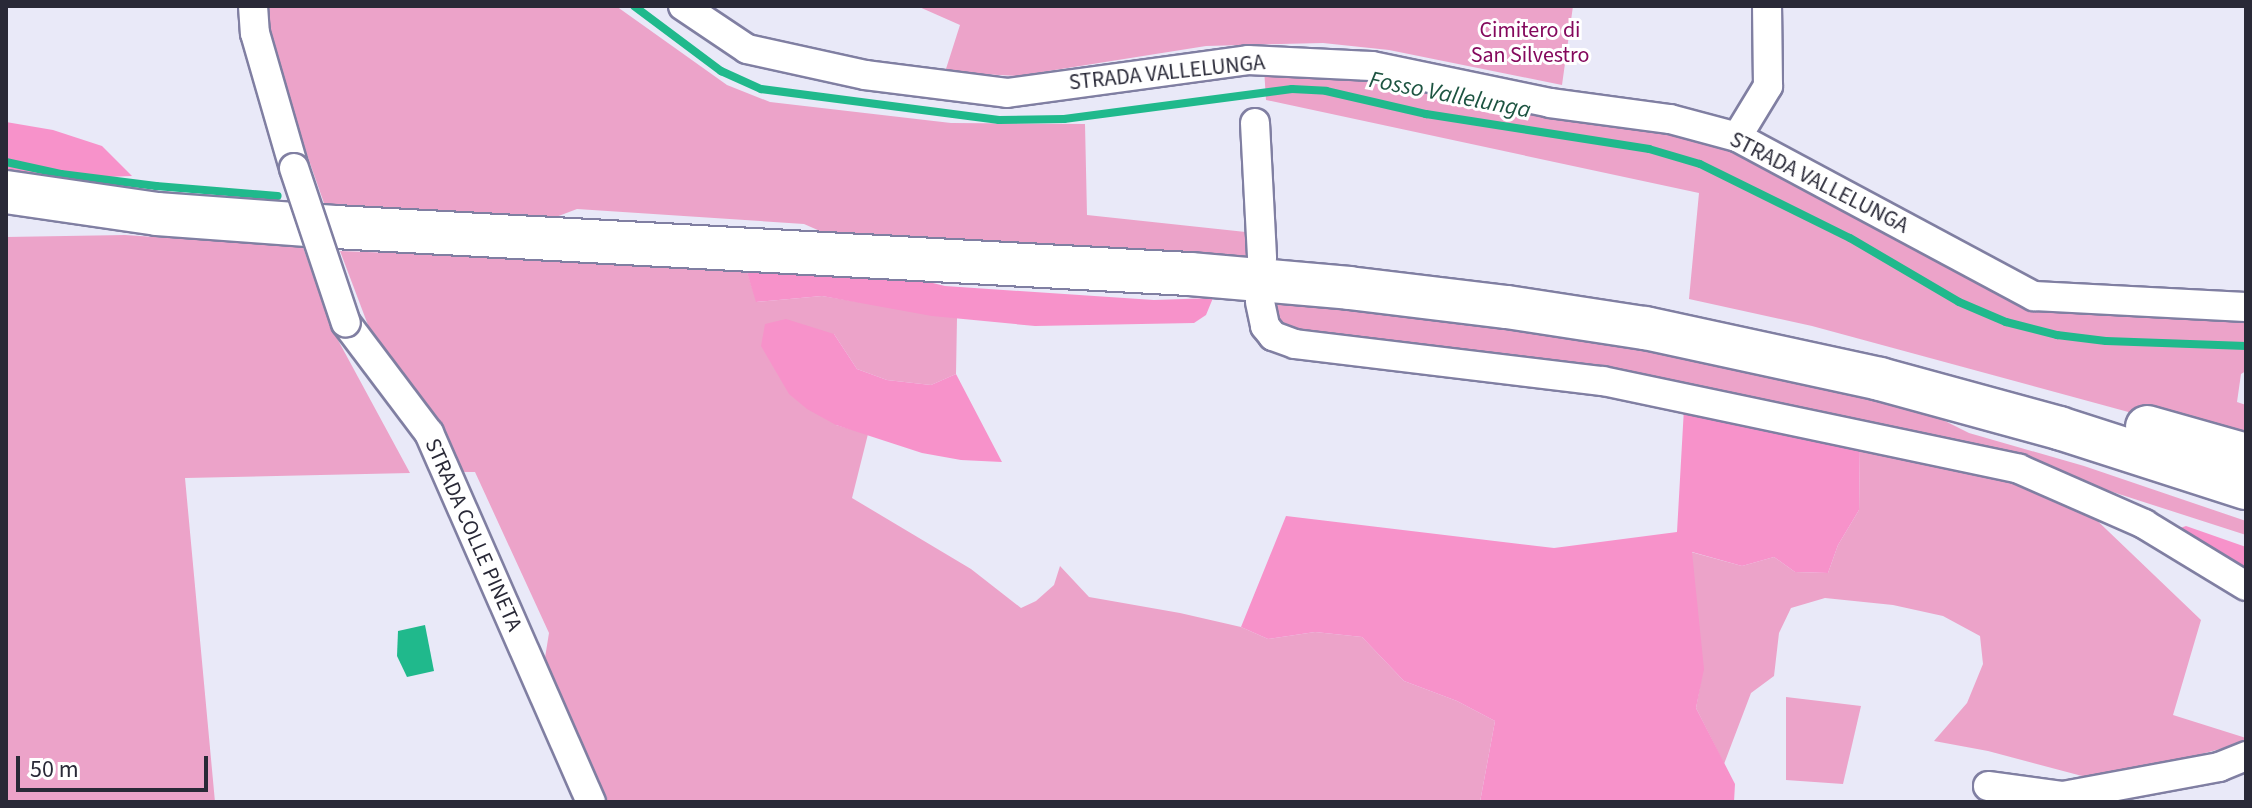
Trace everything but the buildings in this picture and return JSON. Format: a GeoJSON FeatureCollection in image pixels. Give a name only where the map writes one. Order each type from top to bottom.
{"type":"FeatureCollection","features":[{"type":"Feature","properties":{"kind":"highway"},"geometry":{"type":"LineString","coordinates":[[6,192],[157,214],[335,227],[1175,273],[1349,288],[1645,328],[1964,401],[2246,488]]}},
{"type":"Feature","properties":{"kind":"highway"},"geometry":{"type":"LineString","coordinates":[[1964,401],[1994,385],[2246,455]]}},
{"type":"Feature","properties":{"kind":"street","name":"STRADA COLLE PINETA"},"geometry":{"type":"LineString","coordinates":[[253,6],[255,33],[294,168],[346,323],[429,433],[591,802]]}},
{"type":"Feature","properties":{"kind":"street","name":"STRADA VALLELUNGA"},"geometry":{"type":"LineString","coordinates":[[683,6],[747,49],[865,75],[1007,93],[1248,60],[1372,66],[1550,103],[1670,119],[1737,137],[2034,296],[2246,307]]}},
{"type":"Feature","properties":{"kind":"street"},"geometry":{"type":"LineString","coordinates":[[1737,137],[1768,86],[1767,6]]}},
{"type":"Feature","properties":{"kind":"street"},"geometry":{"type":"LineString","coordinates":[[1255,123],[1262,258]]}},
{"type":"Feature","properties":{"kind":"street"},"geometry":{"type":"LineString","coordinates":[[1260,302],[1265,326],[1273,336],[1295,344],[1603,381],[2019,469],[2144,524],[2246,586]]}},
{"type":"Feature","properties":{"kind":"street"},"geometry":{"type":"LineString","coordinates":[[1988,786],[2063,796],[2219,767],[2246,756]]}},
{"type":"Feature","properties":{"kind":"green space"},"geometry":{"type":"Polygon","coordinates":[[[268,6],[616,6],[727,85],[770,102],[951,123],[1085,124],[1087,215],[1255,233],[1257,265],[836,238],[804,224],[577,209],[548,220],[325,206],[270,49],[268,6]]]}},
{"type":"Feature","properties":{"kind":"green space","name":"Cimitero di San Silvestro"},"geometry":{"type":"Polygon","coordinates":[[[917,6],[1573,6],[1562,85],[1389,50],[1323,43],[1206,46],[1017,76],[945,72],[960,25],[917,6]]]}},
{"type":"Feature","properties":{"kind":"green space"},"geometry":{"type":"Polygon","coordinates":[[[1264,68],[1366,76],[1725,142],[2033,303],[2246,315],[2246,371],[2241,374],[2237,402],[2246,405],[2246,444],[1812,326],[1689,299],[1699,193],[1266,100],[1264,68]]]}},
{"type":"Feature","properties":{"kind":"green space"},"geometry":{"type":"Polygon","coordinates":[[[125,235],[303,247],[332,329],[410,473],[185,478],[215,802],[6,802],[6,237],[125,235]]]}},
{"type":"Feature","properties":{"kind":"green space"},"geometry":{"type":"Polygon","coordinates":[[[340,251],[745,266],[757,302],[822,296],[957,318],[956,374],[931,385],[887,380],[857,369],[834,334],[836,425],[868,434],[852,498],[971,569],[1021,608],[1036,601],[1054,585],[1060,566],[1089,597],[1241,627],[1268,639],[1315,632],[1362,637],[1404,681],[1457,701],[1495,721],[1480,802],[605,802],[544,664],[549,633],[475,472],[454,472],[374,341],[340,251]]]}},
{"type":"Feature","properties":{"kind":"green space"},"geometry":{"type":"Polygon","coordinates":[[[1268,299],[1659,346],[1907,402],[1969,433],[2084,466],[2246,521],[2246,535],[1973,447],[1295,331],[1279,322],[1268,299]]]}},
{"type":"Feature","properties":{"kind":"green space"},"geometry":{"type":"Polygon","coordinates":[[[1860,442],[2024,481],[2084,508],[2201,620],[2173,715],[2246,738],[2246,742],[2101,781],[1988,751],[1934,741],[1967,703],[1983,664],[1980,636],[1943,616],[1893,605],[1825,598],[1791,608],[1779,633],[1774,676],[1751,693],[1724,764],[1696,708],[1703,669],[1691,552],[1742,566],[1774,557],[1795,572],[1828,573],[1838,545],[1859,510],[1860,442]]]}},
{"type":"Feature","properties":{"kind":"green space"},"geometry":{"type":"Polygon","coordinates":[[[1786,697],[1861,706],[1843,784],[1786,780],[1786,697]]]}},
{"type":"Feature","properties":{"kind":"shaded area"},"geometry":{"type":"Polygon","coordinates":[[[6,122],[53,130],[102,146],[132,176],[55,179],[6,170],[6,122]]]}},
{"type":"Feature","properties":{"kind":"shaded area"},"geometry":{"type":"Polygon","coordinates":[[[745,266],[892,273],[945,286],[1154,300],[1213,298],[1206,315],[1194,323],[1035,326],[932,316],[822,296],[756,302],[745,266]]]}},
{"type":"Feature","properties":{"kind":"shaded area"},"geometry":{"type":"Polygon","coordinates":[[[786,319],[834,334],[857,369],[887,380],[931,385],[956,374],[1002,462],[961,460],[922,453],[836,425],[807,409],[789,394],[761,346],[765,324],[786,319]]]}},
{"type":"Feature","properties":{"kind":"shaded area"},"geometry":{"type":"Polygon","coordinates":[[[1684,408],[1860,442],[1859,510],[1838,545],[1828,573],[1795,572],[1774,557],[1742,566],[1692,552],[1704,669],[1696,708],[1735,784],[1734,802],[1480,802],[1495,721],[1457,701],[1404,681],[1362,637],[1315,632],[1268,639],[1241,627],[1286,516],[1554,548],[1677,532],[1684,408]]]}},
{"type":"Feature","properties":{"kind":"shaded area"},"geometry":{"type":"Polygon","coordinates":[[[2186,526],[2246,547],[2246,580],[2166,533],[2186,526]]]}},
{"type":"Feature","properties":{"kind":"shaded area"},"geometry":{"type":"Polygon","coordinates":[[[425,625],[434,671],[407,677],[397,656],[398,631],[425,625]]]}},
{"type":"Feature","properties":{"kind":"waterway","name":"Fosso Vallelunga"},"geometry":{"type":"LineString","coordinates":[[634,6],[721,71],[761,89],[999,120],[1064,119],[1292,89],[1326,91],[1426,114],[1649,149],[1700,164],[1850,238],[1959,302],[2006,322],[2057,335],[2106,341],[2246,346]]}},
{"type":"Feature","properties":{"kind":"waterway"},"geometry":{"type":"LineString","coordinates":[[6,162],[61,174],[156,186],[278,196]]}}]}
